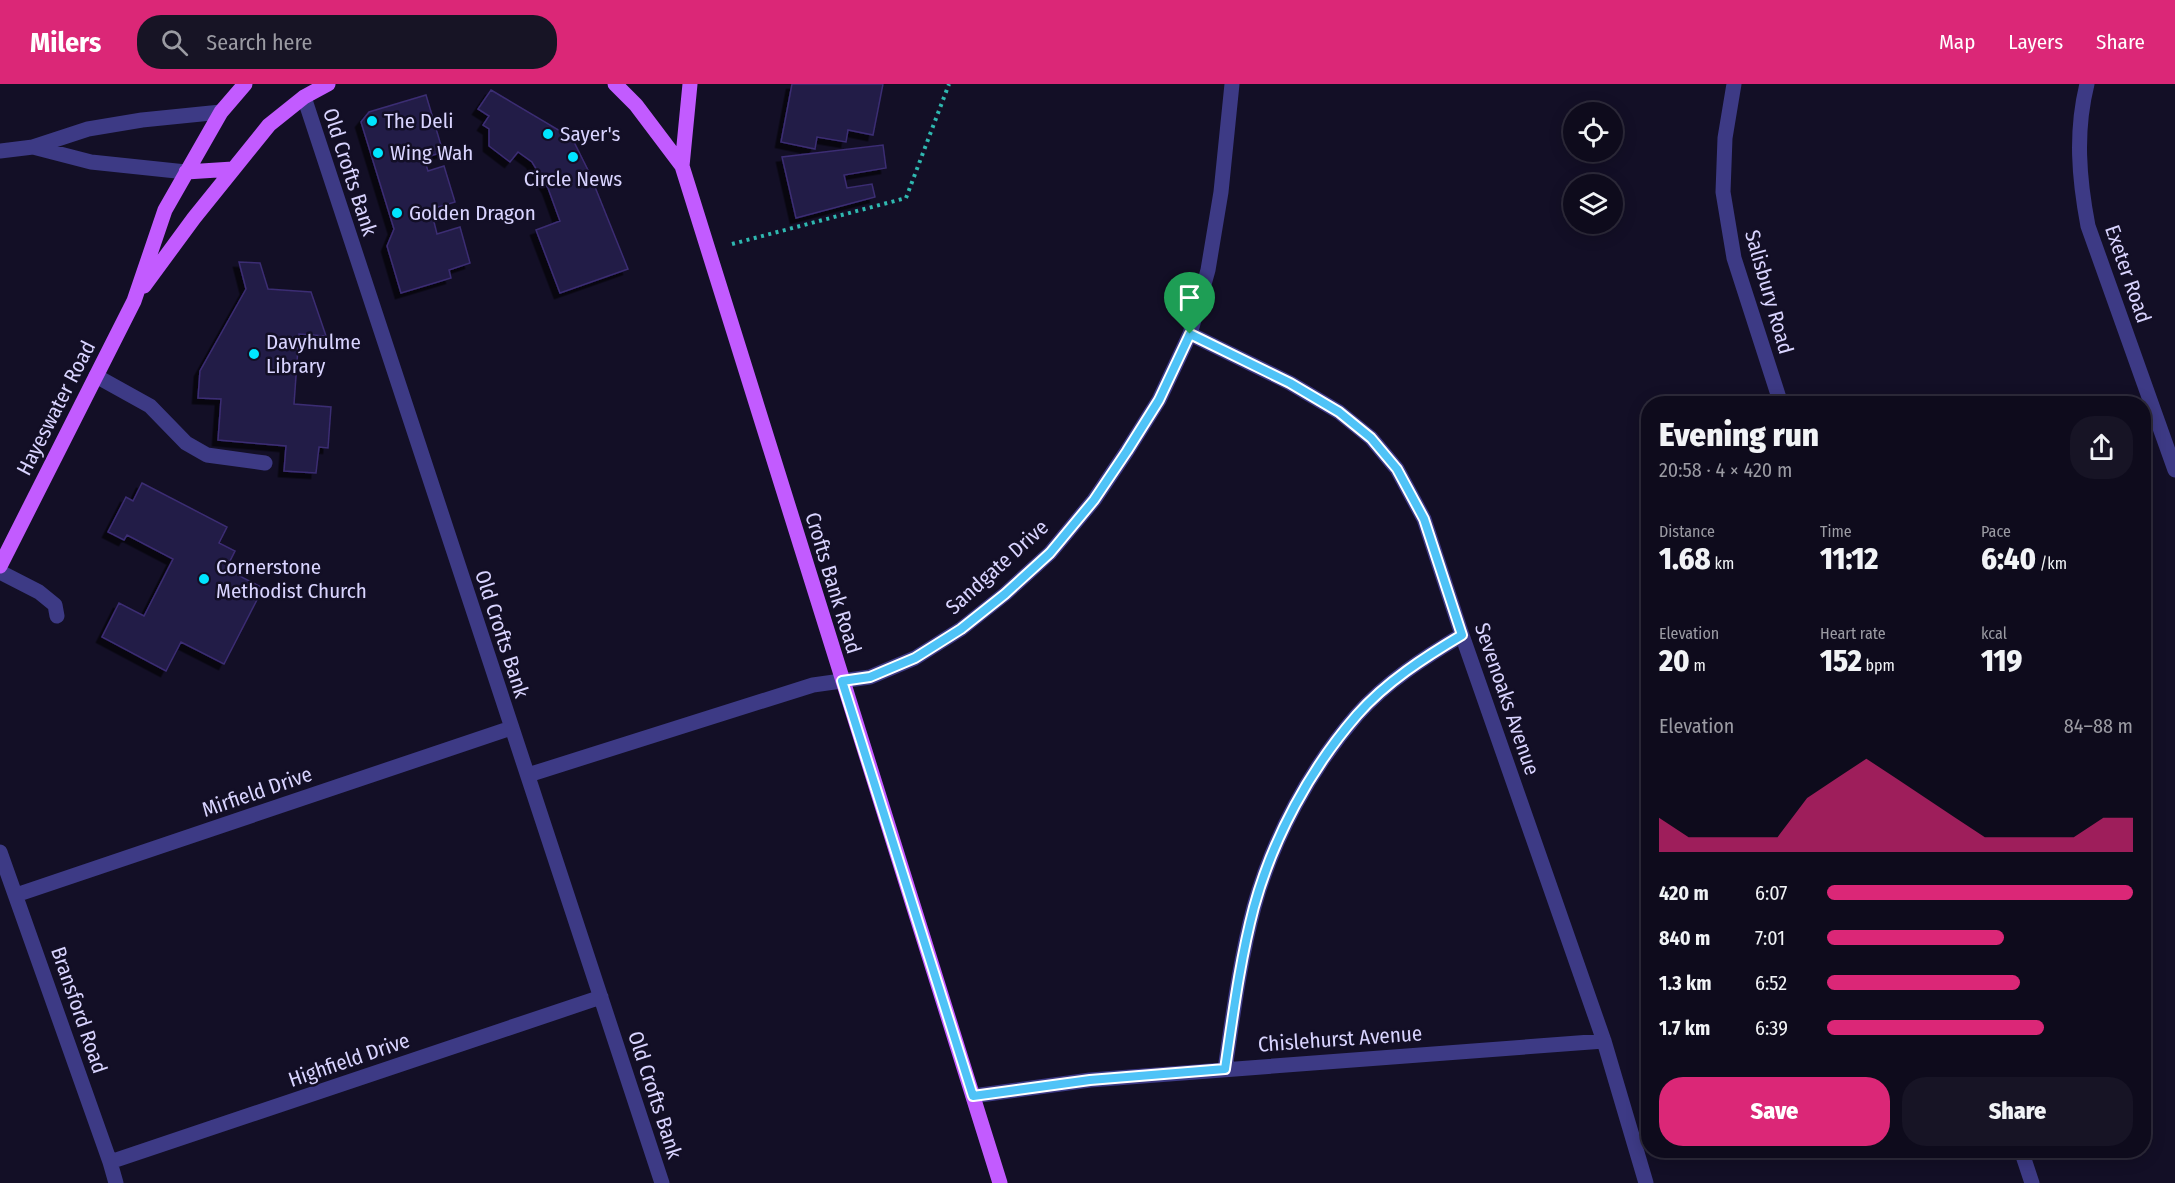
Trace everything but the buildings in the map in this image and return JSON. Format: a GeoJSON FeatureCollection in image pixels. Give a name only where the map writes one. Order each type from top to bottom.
{"type":"FeatureCollection","features":[{"type":"Feature","properties":{"kind":"main road","name":"Hayeswater Road"},"geometry":{"type":"LineString","coordinates":[[0,566],[134,301],[165,210],[221,112],[245,84]]}},
{"type":"Feature","properties":{"kind":"main road","name":"Hayeswater Road"},"geometry":{"type":"LineString","coordinates":[[134,301],[194,218],[269,125],[304,97],[328,84]]}},
{"type":"Feature","properties":{"kind":"main road","name":"Crofts Bank Road"},"geometry":{"type":"LineString","coordinates":[[615,84],[636,105],[682,166],[1000,1183]]}},
{"type":"Feature","properties":{"kind":"main road","name":"Crofts Bank Road"},"geometry":{"type":"LineString","coordinates":[[682,166],[690,84]]}},
{"type":"Feature","properties":{"kind":"main road"},"geometry":{"type":"LineString","coordinates":[[186,172],[233,169]]}},
{"type":"Feature","properties":{"kind":"street","name":"Sandgate Drive"},"geometry":{"type":"LineString","coordinates":[[528,775],[813,685],[870,677],[915,658],[961,629],[1005,594],[1050,553],[1094,500],[1127,451],[1159,400],[1190,334],[1208,270],[1221,192],[1232,84]]}},
{"type":"Feature","properties":{"kind":"street","name":"Salisbury Road"},"geometry":{"type":"LineString","coordinates":[[1734,84],[1725,138],[1723,192],[1734,258],[1777,396]]}},
{"type":"Feature","properties":{"kind":"street","name":"Exeter Road"},"geometry":{"type":"LineString","coordinates":[[2087,84],[2080,127],[2079,162],[2088,226],[2149,396]]}},
{"type":"Feature","properties":{"kind":"street","name":"Old Crofts Bank"},"geometry":{"type":"LineString","coordinates":[[304,97],[662,1183]]}},
{"type":"Feature","properties":{"kind":"street"},"geometry":{"type":"LineString","coordinates":[[0,151],[33,147],[88,129],[142,120],[221,112]]}},
{"type":"Feature","properties":{"kind":"street"},"geometry":{"type":"LineString","coordinates":[[33,147],[91,162],[186,172]]}},
{"type":"Feature","properties":{"kind":"street","name":"Sevenoaks Avenue"},"geometry":{"type":"LineString","coordinates":[[1190,334],[1290,383],[1339,412],[1371,438],[1397,469],[1424,519],[1462,635],[1604,1041],[1646,1183]]}},
{"type":"Feature","properties":{"kind":"street"},"geometry":{"type":"LineString","coordinates":[[96,376],[150,406],[186,443],[207,455],[265,463]]}},
{"type":"Feature","properties":{"kind":"street","name":"Exeter Road"},"geometry":{"type":"LineString","coordinates":[[2151,403],[2175,470]]}},
{"type":"Feature","properties":{"kind":"street"},"geometry":{"type":"LineString","coordinates":[[0,572],[39,592],[55,605],[57,616]]}},
{"type":"Feature","properties":{"kind":"street"},"geometry":{"type":"LineString","coordinates":[[1225,1069],[1233,1012],[1254,906],[1277,842],[1298,801],[1325,758],[1358,715],[1386,688],[1462,635]]}},
{"type":"Feature","properties":{"kind":"street","name":"Mirfield Drive"},"geometry":{"type":"LineString","coordinates":[[16,895],[511,728]]}},
{"type":"Feature","properties":{"kind":"street","name":"Bransford Road"},"geometry":{"type":"LineString","coordinates":[[0,852],[116,1183]]}},
{"type":"Feature","properties":{"kind":"street","name":"Highfield Drive"},"geometry":{"type":"LineString","coordinates":[[110,1162],[601,998]]}},
{"type":"Feature","properties":{"kind":"street","name":"Chislehurst Avenue"},"geometry":{"type":"LineString","coordinates":[[973,1096],[1090,1080],[1604,1041]]}},
{"type":"Feature","properties":{"kind":"street"},"geometry":{"type":"LineString","coordinates":[[2024,1158],[2032,1183]]}},
{"type":"Feature","properties":{"kind":"path"},"geometry":{"type":"LineString","coordinates":[[708,250],[906,198],[949,84]]}},
{"type":"Feature","properties":{"kind":"place","name":"The Deli"},"geometry":{"type":"Point","coordinates":[372,121]}},
{"type":"Feature","properties":{"kind":"place","name":"Sayer's"},"geometry":{"type":"Point","coordinates":[548,134]}},
{"type":"Feature","properties":{"kind":"place","name":"Wing Wah"},"geometry":{"type":"Point","coordinates":[378,153]}},
{"type":"Feature","properties":{"kind":"place","name":"Circle News"},"geometry":{"type":"Point","coordinates":[573,157]}},
{"type":"Feature","properties":{"kind":"place","name":"Golden Dragon"},"geometry":{"type":"Point","coordinates":[397,213]}},
{"type":"Feature","properties":{"kind":"place","name":"Davyhulme Library"},"geometry":{"type":"Point","coordinates":[254,354]}},
{"type":"Feature","properties":{"kind":"place","name":"Cornerstone Methodist Church"},"geometry":{"type":"Point","coordinates":[204,579]}},
{"type":"Feature","properties":{"kind":"route"},"geometry":{"type":"LineString","coordinates":[[1190,334],[1290,383],[1339,412],[1371,438],[1397,469],[1424,519],[1462,635],[1435,651],[1386,688],[1358,715],[1325,758],[1298,801],[1277,842],[1254,906],[1240,974],[1225,1069],[1090,1080],[973,1096],[842,681],[870,677],[915,658],[961,629],[1005,594],[1050,553],[1094,500],[1127,451],[1159,400],[1190,334]]}}]}
